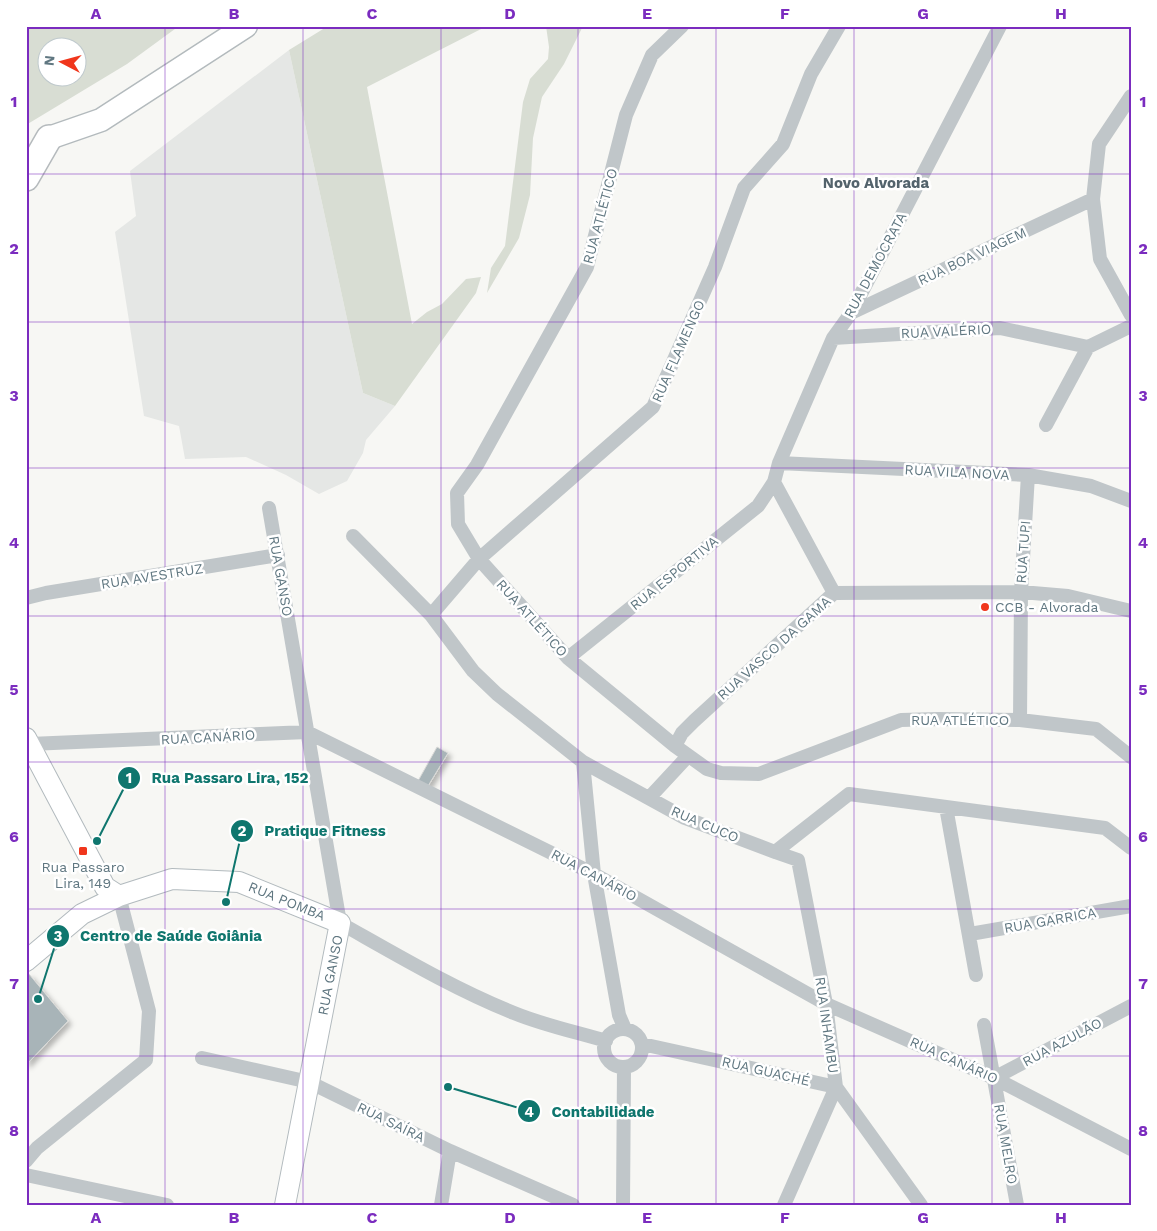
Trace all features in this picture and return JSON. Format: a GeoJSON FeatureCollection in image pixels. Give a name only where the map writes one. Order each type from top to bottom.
{"type":"FeatureCollection","features":[{"type":"Feature","properties":{"kind":"highway"},"geometry":{"type":"LineString","coordinates":[[26,151],[49,138]]}},
{"type":"Feature","properties":{"kind":"highway"},"geometry":{"type":"LineString","coordinates":[[26,178],[49,138]]}},
{"type":"Feature","properties":{"kind":"main road"},"geometry":{"type":"LineString","coordinates":[[49,138],[101,120],[246,26]]}},
{"type":"Feature","properties":{"kind":"street","name":"RUA ATLÉTICO"},"geometry":{"type":"LineString","coordinates":[[682,26],[652,55],[626,115],[587,267],[477,464],[457,493],[458,524],[479,560],[568,658],[675,746],[707,769],[721,773],[759,774],[901,720],[1020,720],[1096,729],[1131,757]]}},
{"type":"Feature","properties":{"kind":"street","name":"RUA FLAMENGO"},"geometry":{"type":"LineString","coordinates":[[431,615],[479,560],[653,407],[715,267],[744,188],[783,144],[811,74],[839,26]]}},
{"type":"Feature","properties":{"kind":"street","name":"RUA DEMOCRATA"},"geometry":{"type":"LineString","coordinates":[[774,482],[779,464],[833,338],[851,313],[1000,26]]}},
{"type":"Feature","properties":{"kind":"street"},"geometry":{"type":"LineString","coordinates":[[1131,96],[1099,144],[1093,199],[1100,259],[1131,315]]}},
{"type":"Feature","properties":{"kind":"street","name":"RUA BOA VIAGEM"},"geometry":{"type":"LineString","coordinates":[[851,313],[1093,199]]}},
{"type":"Feature","properties":{"kind":"street"},"geometry":{"type":"LineString","coordinates":[[1046,425],[1088,347],[1131,326]]}},
{"type":"Feature","properties":{"kind":"street","name":"RUA VALÉRIO"},"geometry":{"type":"LineString","coordinates":[[833,338],[1000,328],[1088,347]]}},
{"type":"Feature","properties":{"kind":"street","name":"RUA VILA NOVA"},"geometry":{"type":"LineString","coordinates":[[779,464],[1028,475],[1091,486],[1131,501]]}},
{"type":"Feature","properties":{"kind":"street","name":"RUA TUPI"},"geometry":{"type":"LineString","coordinates":[[1020,720],[1020,592],[1028,475]]}},
{"type":"Feature","properties":{"kind":"street"},"geometry":{"type":"LineString","coordinates":[[774,482],[834,593]]}},
{"type":"Feature","properties":{"kind":"street","name":"RUA ESPORTIVA"},"geometry":{"type":"LineString","coordinates":[[568,658],[758,506],[774,482]]}},
{"type":"Feature","properties":{"kind":"street","name":"RUA GANSO"},"geometry":{"type":"LineString","coordinates":[[269,508],[340,923],[285,1205]]}},
{"type":"Feature","properties":{"kind":"street","name":"RUA CUCO"},"geometry":{"type":"LineString","coordinates":[[353,536],[431,615],[474,671],[497,694],[583,762],[685,818],[775,852]]}},
{"type":"Feature","properties":{"kind":"street","name":"RUA AVESTRUZ"},"geometry":{"type":"LineString","coordinates":[[26,598],[46,593],[278,555]]}},
{"type":"Feature","properties":{"kind":"street","name":"RUA VASCO DA GAMA"},"geometry":{"type":"LineString","coordinates":[[675,746],[682,733],[694,721],[834,593],[1020,592],[1068,596],[1131,611]]}},
{"type":"Feature","properties":{"kind":"street","name":"RUA CANÁRIO"},"geometry":{"type":"LineString","coordinates":[[27,743],[307,732],[594,874],[826,1004],[994,1078],[1131,1149]]}},
{"type":"Feature","properties":{"kind":"street"},"geometry":{"type":"LineString","coordinates":[[26,1161],[37,1148],[146,1060],[149,1011],[119,896],[105,887],[27,743]]}},
{"type":"Feature","properties":{"kind":"street"},"geometry":{"type":"LineString","coordinates":[[649,798],[688,756]]}},
{"type":"Feature","properties":{"kind":"street"},"geometry":{"type":"LineString","coordinates":[[583,762],[594,874],[619,1015],[625,1029]]}},
{"type":"Feature","properties":{"kind":"street"},"geometry":{"type":"LineString","coordinates":[[775,852],[849,794],[1105,828],[1131,848]]}},
{"type":"Feature","properties":{"kind":"street"},"geometry":{"type":"LineString","coordinates":[[946,806],[976,975]]}},
{"type":"Feature","properties":{"kind":"street","name":"RUA INHAMBU"},"geometry":{"type":"LineString","coordinates":[[775,852],[798,860],[826,1004],[836,1087],[784,1205]]}},
{"type":"Feature","properties":{"kind":"street","name":"RUA POMBA"},"geometry":{"type":"LineString","coordinates":[[26,961],[82,914],[119,896],[172,879],[239,882],[340,923],[413,964],[516,1014],[606,1041]]}},
{"type":"Feature","properties":{"kind":"street","name":"RUA GARRICA"},"geometry":{"type":"LineString","coordinates":[[970,934],[1131,906]]}},
{"type":"Feature","properties":{"kind":"street","name":"RUA AZULÃO"},"geometry":{"type":"LineString","coordinates":[[994,1078],[1131,1006]]}},
{"type":"Feature","properties":{"kind":"street","name":"RUA MELRO"},"geometry":{"type":"LineString","coordinates":[[984,1025],[1017,1205]]}},
{"type":"Feature","properties":{"kind":"street"},"geometry":{"type":"LineString","coordinates":[[625,1029],[636,1033],[642,1044],[638,1059],[624,1066],[618,1066],[608,1059],[604,1047],[613,1032],[625,1029]]}},
{"type":"Feature","properties":{"kind":"street","name":"RUA GUACHÉ"},"geometry":{"type":"LineString","coordinates":[[642,1044],[836,1087]]}},
{"type":"Feature","properties":{"kind":"street","name":"RUA SAÍRA"},"geometry":{"type":"LineString","coordinates":[[202,1058],[310,1082],[450,1151],[574,1205]]}},
{"type":"Feature","properties":{"kind":"street"},"geometry":{"type":"LineString","coordinates":[[624,1066],[624,1205]]}},
{"type":"Feature","properties":{"kind":"street"},"geometry":{"type":"LineString","coordinates":[[836,1087],[921,1205]]}},
{"type":"Feature","properties":{"kind":"street"},"geometry":{"type":"LineString","coordinates":[[441,1205],[450,1151]]}},
{"type":"Feature","properties":{"kind":"street"},"geometry":{"type":"LineString","coordinates":[[26,1175],[167,1205]]}},
{"type":"Feature","properties":{"kind":"shaded area"},"geometry":{"type":"Polygon","coordinates":[[[26,26],[179,26],[127,64],[88,88],[88,38],[38,38],[38,88],[87,88],[26,125],[26,26]]]}},
{"type":"Feature","properties":{"kind":"shaded area"},"geometry":{"type":"Polygon","coordinates":[[[328,26],[487,26],[367,87],[412,324],[427,312],[442,304],[466,279],[481,277],[476,293],[395,406],[363,393],[289,50],[328,26]]]}},
{"type":"Feature","properties":{"kind":"shaded area"},"geometry":{"type":"Polygon","coordinates":[[[546,26],[583,26],[564,64],[542,97],[533,138],[530,195],[519,238],[487,293],[491,268],[505,246],[523,102],[530,79],[548,59],[549,47],[546,26]]]}},
{"type":"Feature","properties":{"kind":"shaded area"},"geometry":{"type":"Polygon","coordinates":[[[289,50],[363,393],[395,406],[366,440],[363,453],[347,481],[319,494],[286,475],[246,457],[185,459],[179,426],[144,416],[115,232],[136,216],[130,171],[289,50]]]}},
{"type":"Feature","properties":{"kind":"building"},"geometry":{"type":"Polygon","coordinates":[[[437,747],[448,753],[428,786],[418,781],[437,747]]]}},
{"type":"Feature","properties":{"kind":"building"},"geometry":{"type":"Polygon","coordinates":[[[29,974],[68,1021],[26,1065],[26,977],[29,974]]]}},
{"type":"Feature","properties":{"kind":"place","name":"CCB - Alvorada"},"geometry":{"type":"Point","coordinates":[985,607]}},
{"type":"Feature","properties":{"kind":"place","name":"Rua Passaro Lira, 152"},"geometry":{"type":"Point","coordinates":[97,841]}},
{"type":"Feature","properties":{"kind":"place","name":"Rua Passaro Lira, 149"},"geometry":{"type":"Point","coordinates":[83,851]}},
{"type":"Feature","properties":{"kind":"place","name":"Pratique Fitness"},"geometry":{"type":"Point","coordinates":[226,902]}},
{"type":"Feature","properties":{"kind":"place","name":"Centro de Saúde Goiânia"},"geometry":{"type":"Point","coordinates":[38,999]}},
{"type":"Feature","properties":{"kind":"place","name":"Contabilidade"},"geometry":{"type":"Point","coordinates":[448,1087]}},
{"type":"Feature","properties":{"kind":"district","name":"Novo Alvorada"},"geometry":{"type":"Point","coordinates":[876,183]}}]}
